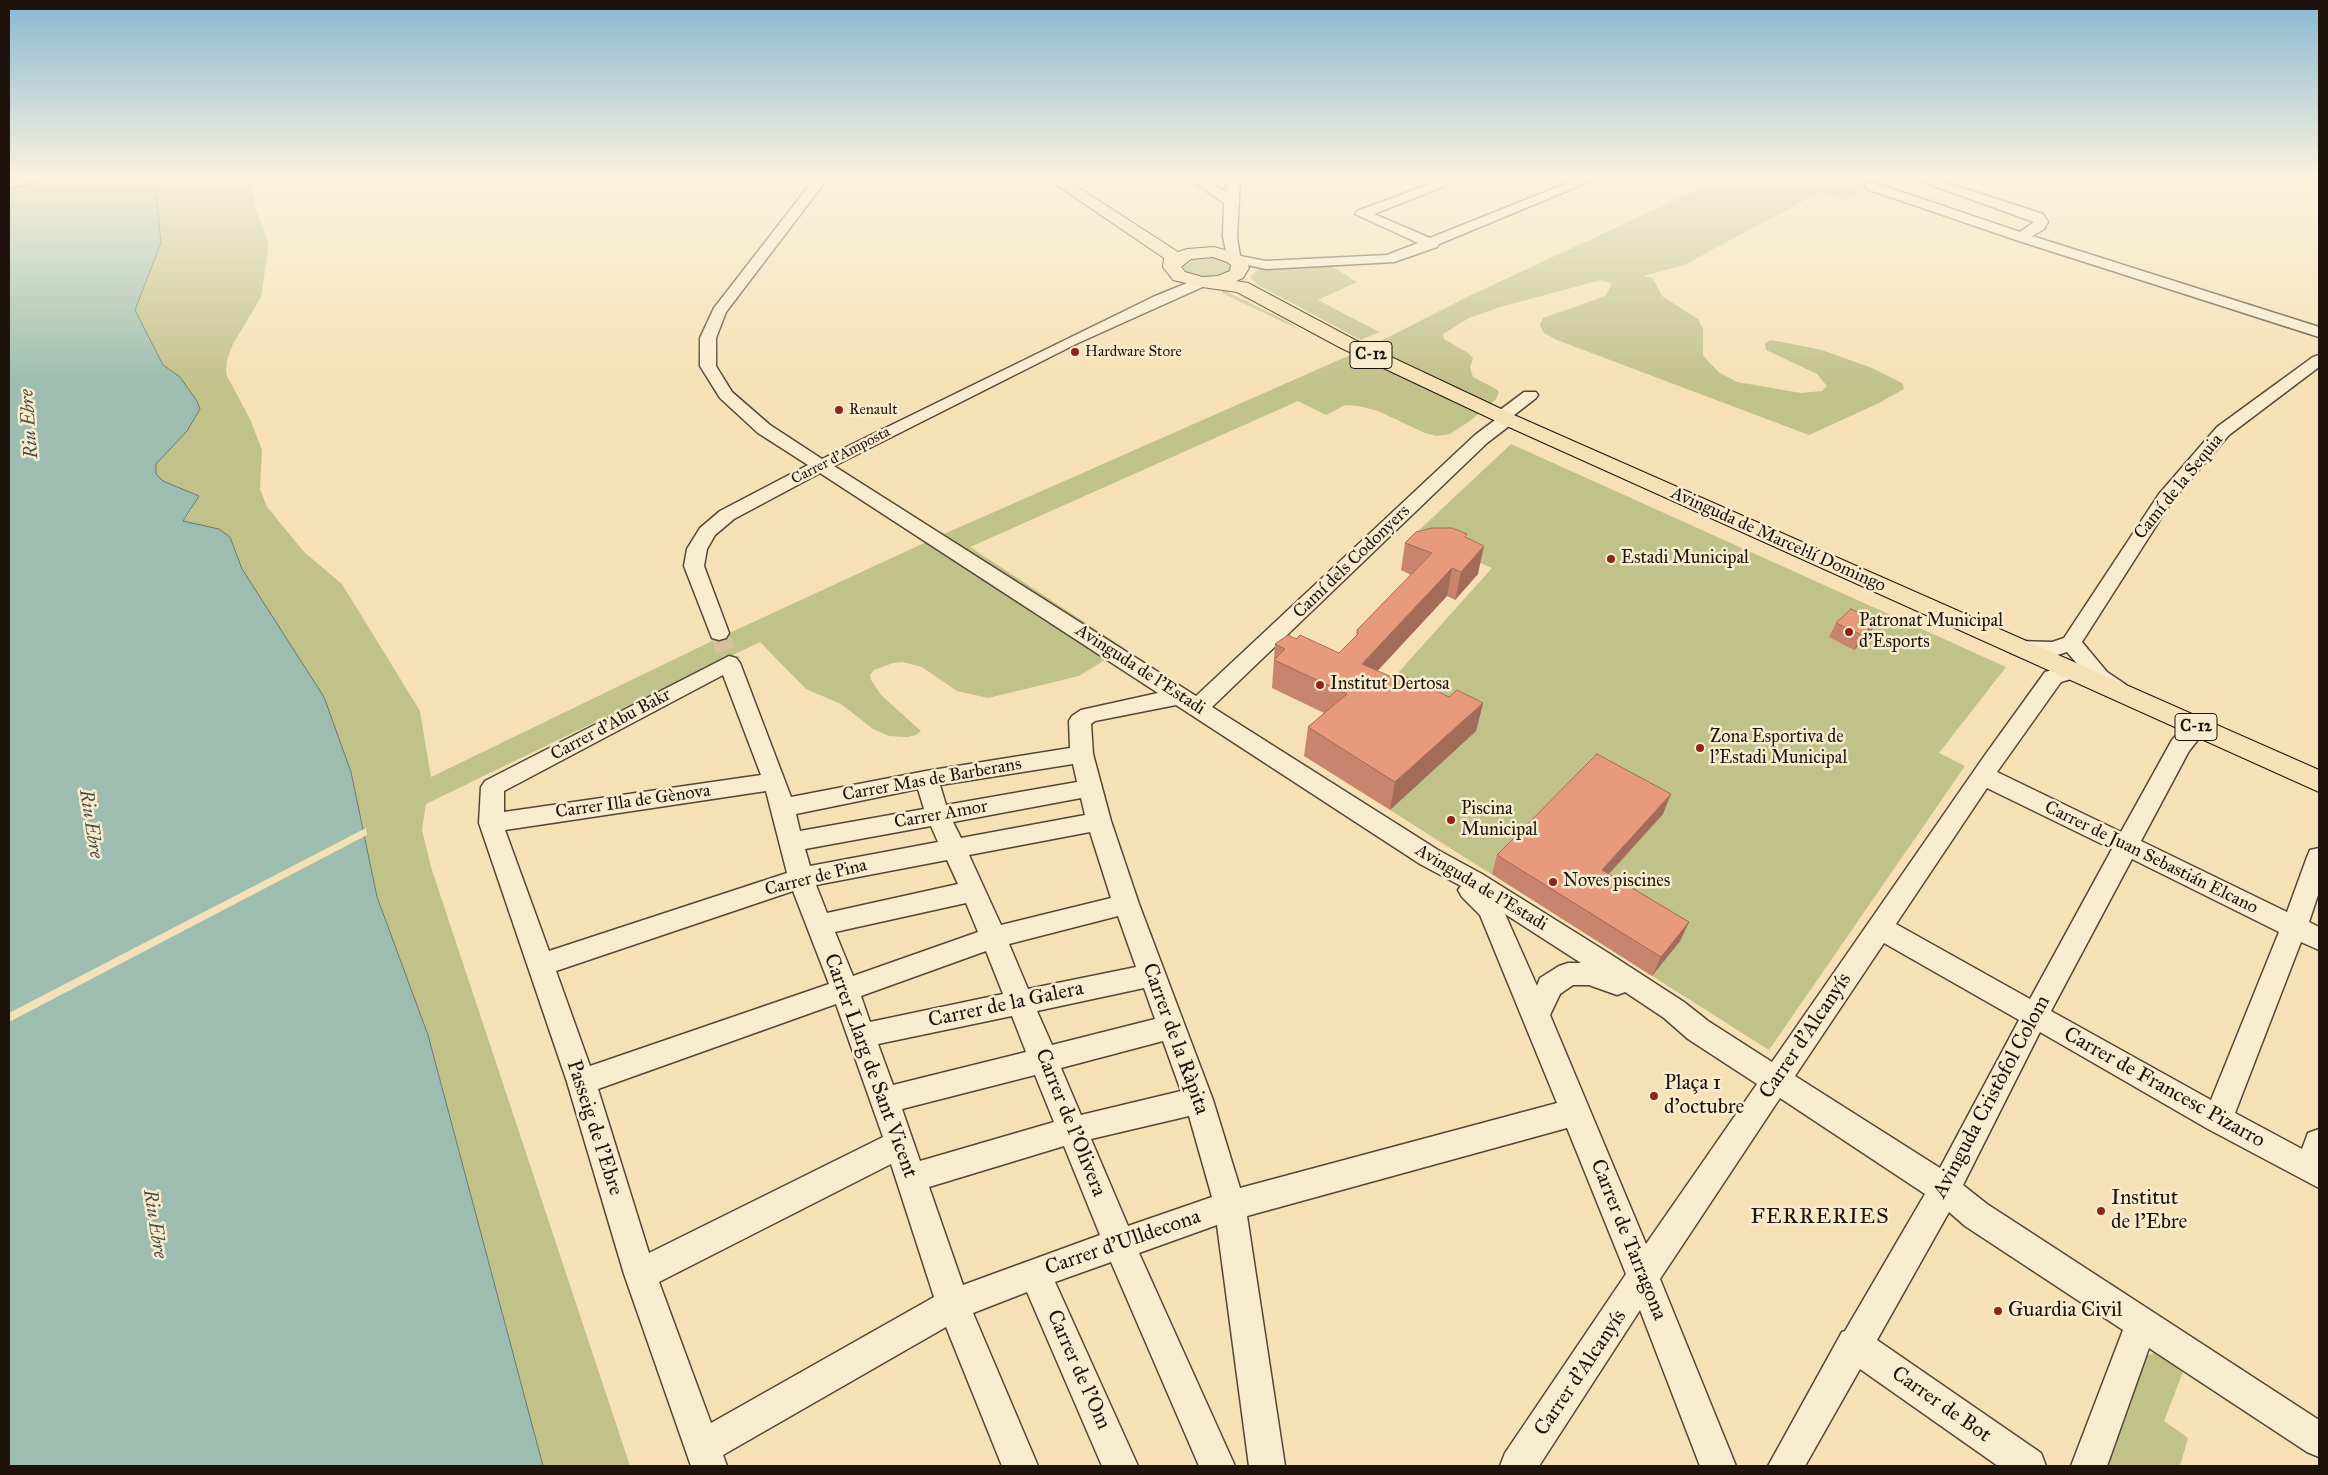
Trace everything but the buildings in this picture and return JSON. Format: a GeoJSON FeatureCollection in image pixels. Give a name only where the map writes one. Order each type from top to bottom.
{"type":"FeatureCollection","features":[{"type":"Feature","properties":{"kind":"main road","name":"C-12"},"geometry":{"type":"LineString","coordinates":[[1159,247],[1173,256],[1174,268],[1186,279],[1206,282]]}},
{"type":"Feature","properties":{"kind":"main road","name":"C-12"},"geometry":{"type":"LineString","coordinates":[[1181,247],[1204,252],[1237,270]]}},
{"type":"Feature","properties":{"kind":"main road","name":"C-12"},"geometry":{"type":"LineString","coordinates":[[1174,268],[1187,254],[1204,252]]}},
{"type":"Feature","properties":{"kind":"main road","name":"Avinguda de Marcel·lí Domingo"},"geometry":{"type":"LineString","coordinates":[[1206,282],[1237,270],[1348,344],[1504,418],[2319,782]]}},
{"type":"Feature","properties":{"kind":"street","name":"Avinguda de l'Estadi"},"geometry":{"type":"LineString","coordinates":[[769,247],[719,311],[708,338],[708,366],[726,395],[764,429],[1429,857],[1473,881],[1674,1010],[1698,1030],[1945,1189],[1976,1215],[2319,1440]]}},
{"type":"Feature","properties":{"kind":"street"},"geometry":{"type":"LineString","coordinates":[[1204,252],[1219,247]]}},
{"type":"Feature","properties":{"kind":"street"},"geometry":{"type":"LineString","coordinates":[[1232,247],[1237,270],[1266,265],[1389,259],[1424,247]]}},
{"type":"Feature","properties":{"kind":"street"},"geometry":{"type":"LineString","coordinates":[[2056,247],[2319,332]]}},
{"type":"Feature","properties":{"kind":"street"},"geometry":{"type":"LineString","coordinates":[[1158,300],[1172,285],[1174,268]]}},
{"type":"Feature","properties":{"kind":"street","name":"Carrer d'Amposta"},"geometry":{"type":"LineString","coordinates":[[719,633],[694,566],[697,549],[708,532],[727,515],[820,466],[1158,300],[1206,282]]}},
{"type":"Feature","properties":{"kind":"street","name":"Camí de la Sequia"},"geometry":{"type":"LineString","coordinates":[[2071,643],[2165,498],[2223,431],[2319,360]]}},
{"type":"Feature","properties":{"kind":"street","name":"Camí dels Codonyers"},"geometry":{"type":"LineString","coordinates":[[1190,702],[1530,395]]}},
{"type":"Feature","properties":{"kind":"street"},"geometry":{"type":"LineString","coordinates":[[2018,648],[2054,649],[2071,643],[2099,677],[2128,697]]}},
{"type":"Feature","properties":{"kind":"street","name":"Carrer Llarg de Sant Vicent"},"geometry":{"type":"LineString","coordinates":[[729,663],[775,781],[801,878],[845,990],[883,1101],[900,1144],[952,1305],[1020,1466]]}},
{"type":"Feature","properties":{"kind":"street","name":"Carrer d'Abu Bakr"},"geometry":{"type":"LineString","coordinates":[[493,787],[729,663]]}},
{"type":"Feature","properties":{"kind":"street","name":"Carrer d'Alcanyís"},"geometry":{"type":"LineString","coordinates":[[1518,1466],[1645,1278],[1678,1224],[1879,927],[2053,677],[2073,672]]}},
{"type":"Feature","properties":{"kind":"street","name":"Carrer de la Ràpita"},"geometry":{"type":"LineString","coordinates":[[1190,702],[1089,715],[1080,722],[1082,754],[1099,821],[1126,904],[1199,1100],[1230,1206],[1267,1466]]}},
{"type":"Feature","properties":{"kind":"street","name":"Avinguda Cristòfol Colom"},"geometry":{"type":"LineString","coordinates":[[1786,1466],[1854,1344],[1945,1189],[2180,746],[2197,727]]}},
{"type":"Feature","properties":{"kind":"street","name":"Carrer Mas de Barberans"},"geometry":{"type":"LineString","coordinates":[[783,808],[926,779],[1082,754]]}},
{"type":"Feature","properties":{"kind":"street","name":"Carrer de Juan Sebastián Elcano"},"geometry":{"type":"LineString","coordinates":[[1984,776],[2319,939]]}},
{"type":"Feature","properties":{"kind":"street","name":"Carrer de l'Olivera"},"geometry":{"type":"LineString","coordinates":[[926,779],[938,816],[974,891],[1119,1243],[1217,1466]]}},
{"type":"Feature","properties":{"kind":"street","name":"Carrer Illa de Gènova"},"geometry":{"type":"LineString","coordinates":[[491,823],[775,781]]}},
{"type":"Feature","properties":{"kind":"street","name":"Passeig de l'Ebre"},"geometry":{"type":"LineString","coordinates":[[493,787],[491,823],[581,1082],[640,1274],[706,1457]]}},
{"type":"Feature","properties":{"kind":"street","name":"Carrer Amor"},"geometry":{"type":"LineString","coordinates":[[792,842],[1090,788]]}},
{"type":"Feature","properties":{"kind":"street","name":"Carrer de Pina"},"geometry":{"type":"LineString","coordinates":[[540,965],[801,878],[1099,821]]}},
{"type":"Feature","properties":{"kind":"street"},"geometry":{"type":"LineString","coordinates":[[2218,1119],[2294,927],[2319,856]]}},
{"type":"Feature","properties":{"kind":"street","name":"Carrer de Tarragona"},"geometry":{"type":"LineString","coordinates":[[1429,857],[1486,902],[1536,1016],[1645,1278],[1718,1466]]}},
{"type":"Feature","properties":{"kind":"street"},"geometry":{"type":"LineString","coordinates":[[819,924],[974,891]]}},
{"type":"Feature","properties":{"kind":"street"},"geometry":{"type":"LineString","coordinates":[[581,1082],[993,938],[1126,904]]}},
{"type":"Feature","properties":{"kind":"street"},"geometry":{"type":"LineString","coordinates":[[1495,921],[1500,916],[1507,914],[1527,915]]}},
{"type":"Feature","properties":{"kind":"street","name":"Carrer de Francesc Pizarro"},"geometry":{"type":"LineString","coordinates":[[1879,927],[2218,1119],[2316,1162]]}},
{"type":"Feature","properties":{"kind":"street"},"geometry":{"type":"LineString","coordinates":[[1536,1016],[1550,986],[1568,974],[1580,972],[1602,977],[1698,1030]]}},
{"type":"Feature","properties":{"kind":"street","name":"Carrer de la Galera"},"geometry":{"type":"LineString","coordinates":[[861,1036],[1151,975]]}},
{"type":"Feature","properties":{"kind":"street"},"geometry":{"type":"LineString","coordinates":[[883,1101],[1172,1027]]}},
{"type":"Feature","properties":{"kind":"street"},"geometry":{"type":"LineString","coordinates":[[910,1178],[1072,1130],[1199,1100]]}},
{"type":"Feature","properties":{"kind":"street","name":"Carrer d'Ulldecona"},"geometry":{"type":"LineString","coordinates":[[706,1457],[952,1305],[1119,1243],[1230,1206],[1575,1112]]}},
{"type":"Feature","properties":{"kind":"street"},"geometry":{"type":"LineString","coordinates":[[640,1274],[900,1144]]}},
{"type":"Feature","properties":{"kind":"street","name":"Carrer de l'Om"},"geometry":{"type":"LineString","coordinates":[[1035,1273],[1120,1466]]}},
{"type":"Feature","properties":{"kind":"street"},"geometry":{"type":"LineString","coordinates":[[2089,1466],[2142,1325]]}},
{"type":"Feature","properties":{"kind":"street","name":"Carrer de Bot"},"geometry":{"type":"LineString","coordinates":[[1854,1344],[2028,1466]]}},
{"type":"Feature","properties":{"kind":"green space"},"geometry":{"type":"Polygon","coordinates":[[[159,247],[268,247],[261,297],[232,346],[227,360],[226,371],[250,419],[262,450],[260,489],[267,507],[304,552],[342,584],[420,711],[431,777],[710,642],[935,538],[1373,345],[1467,297],[1574,247],[1718,247],[1684,265],[1643,276],[1652,278],[1662,296],[1698,319],[1703,329],[1703,355],[1720,373],[1737,382],[1801,393],[1822,391],[1827,386],[1817,374],[1766,350],[1765,344],[1770,340],[1822,350],[1872,368],[1902,383],[1904,389],[1879,403],[1809,435],[1557,340],[1544,333],[1540,325],[1543,318],[1605,296],[1611,283],[1601,280],[1500,307],[1469,318],[1443,334],[1444,339],[1473,358],[1470,367],[1473,377],[1499,392],[1496,399],[1470,421],[1450,434],[1437,436],[1425,433],[1378,411],[1358,406],[1345,405],[1326,415],[1298,401],[970,547],[1124,648],[1079,676],[988,698],[957,691],[922,667],[902,662],[893,663],[874,670],[870,675],[871,680],[881,695],[921,731],[916,735],[907,737],[889,736],[873,729],[841,704],[806,689],[760,642],[426,804],[422,830],[431,867],[630,1466],[543,1466],[428,1035],[377,897],[351,772],[242,569],[230,537],[200,525],[183,522],[192,509],[155,474],[156,464],[187,431],[200,409],[197,401],[180,377],[163,365],[134,310],[159,247]]]}},
{"type":"Feature","properties":{"kind":"green space"},"geometry":{"type":"Polygon","coordinates":[[[1211,256],[1227,261],[1231,265],[1232,270],[1228,274],[1212,279],[1192,277],[1181,269],[1181,265],[1192,258],[1211,256]]]}},
{"type":"Feature","properties":{"kind":"green space"},"geometry":{"type":"Polygon","coordinates":[[[1328,264],[1357,282],[1318,300],[1379,332],[1361,340],[1258,285],[1250,277],[1257,270],[1267,267],[1328,264]]]}},
{"type":"Feature","properties":{"kind":"green space"},"geometry":{"type":"Polygon","coordinates":[[[1223,290],[1281,318],[1300,330],[1222,293],[1223,290]]]}},
{"type":"Feature","properties":{"kind":"green space","name":"Zona Esportiva de l'Estadi Municipal"},"geometry":{"type":"Polygon","coordinates":[[[1511,444],[2006,667],[1939,753],[1965,766],[1769,1050],[1390,810],[1426,777],[1388,684],[1492,568],[1414,535],[1511,444]]]}},
{"type":"Feature","properties":{"kind":"green space"},"geometry":{"type":"Polygon","coordinates":[[[2156,1352],[2186,1364],[2164,1421],[2188,1438],[2180,1466],[2102,1466],[2140,1359],[2156,1352]]]}},
{"type":"Feature","properties":{"kind":"water","name":"Riu Ebre"},"geometry":{"type":"Polygon","coordinates":[[[9,247],[160,247],[135,310],[163,365],[180,377],[197,401],[200,409],[187,431],[156,464],[156,474],[163,481],[199,496],[183,521],[219,529],[230,537],[242,569],[324,697],[351,772],[377,897],[428,1035],[543,1466],[9,1466],[9,247]]]}},
{"type":"Feature","properties":{"kind":"pier"},"geometry":{"type":"Polygon","coordinates":[[[366,828],[367,835],[9,1022],[9,1013],[366,828]]]}},
{"type":"Feature","properties":{"kind":"tunnel"},"geometry":{"type":"LineString","coordinates":[[719,633],[729,662]]}},
{"type":"Feature","properties":{"kind":"place","name":"Hardware Store"},"geometry":{"type":"Point","coordinates":[1075,352]}},
{"type":"Feature","properties":{"kind":"place","name":"Renault"},"geometry":{"type":"Point","coordinates":[839,410]}},
{"type":"Feature","properties":{"kind":"place","name":"Estadi Municipal"},"geometry":{"type":"Point","coordinates":[1611,559]}},
{"type":"Feature","properties":{"kind":"place","name":"Patronat Municipal d'Esports"},"geometry":{"type":"Point","coordinates":[1849,632]}},
{"type":"Feature","properties":{"kind":"place","name":"Institut Dertosa"},"geometry":{"type":"Point","coordinates":[1320,685]}},
{"type":"Feature","properties":{"kind":"place","name":"Zona Esportiva de l'Estadi Municipal"},"geometry":{"type":"Point","coordinates":[1700,748]}},
{"type":"Feature","properties":{"kind":"place","name":"Piscina Municipal"},"geometry":{"type":"Point","coordinates":[1451,820]}},
{"type":"Feature","properties":{"kind":"place","name":"Noves piscines"},"geometry":{"type":"Point","coordinates":[1553,882]}},
{"type":"Feature","properties":{"kind":"place","name":"Plaça 1 d'octubre"},"geometry":{"type":"Point","coordinates":[1654,1096]}},
{"type":"Feature","properties":{"kind":"place","name":"Institut de l'Ebre"},"geometry":{"type":"Point","coordinates":[2101,1211]}},
{"type":"Feature","properties":{"kind":"place","name":"Guardia Civil"},"geometry":{"type":"Point","coordinates":[1998,1311]}},
{"type":"Feature","properties":{"kind":"district","name":"FERRERIES"},"geometry":{"type":"Point","coordinates":[1820,1218]}}]}
